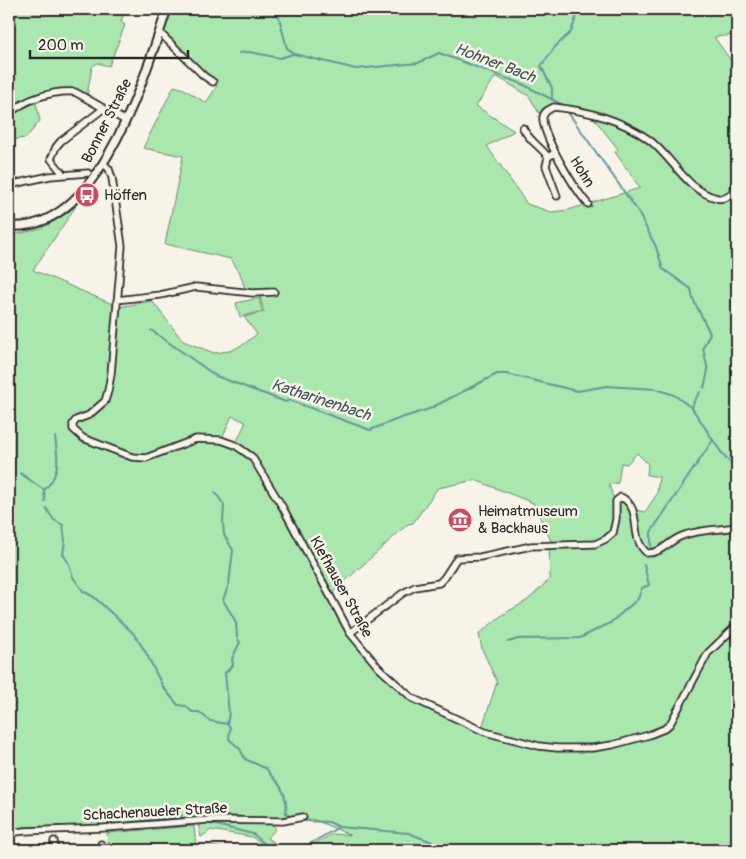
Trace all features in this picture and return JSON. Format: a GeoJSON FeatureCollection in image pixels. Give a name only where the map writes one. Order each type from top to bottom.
{"type":"FeatureCollection","features":[{"type":"Feature","properties":{"kind":"street","name":"Bonner Straße"},"geometry":{"type":"LineString","coordinates":[[9,226],[38,223],[61,211],[78,196],[102,163],[126,122],[141,87],[167,9]]}},
{"type":"Feature","properties":{"kind":"street"},"geometry":{"type":"LineString","coordinates":[[159,32],[212,82]]}},
{"type":"Feature","properties":{"kind":"street"},"geometry":{"type":"LineString","coordinates":[[9,114],[35,99],[75,92],[126,122]]}},
{"type":"Feature","properties":{"kind":"street","name":"Hohn"},"geometry":{"type":"LineString","coordinates":[[588,204],[555,153],[544,125],[544,113],[554,107],[580,110],[612,120],[628,128],[648,140],[689,182],[702,192],[718,199],[726,198],[732,194],[737,180]]}},
{"type":"Feature","properties":{"kind":"street"},"geometry":{"type":"LineString","coordinates":[[63,174],[51,159],[56,146],[103,110]]}},
{"type":"Feature","properties":{"kind":"street","name":"Hohn"},"geometry":{"type":"LineString","coordinates":[[523,128],[528,137],[548,157]]}},
{"type":"Feature","properties":{"kind":"street","name":"Hohn"},"geometry":{"type":"LineString","coordinates":[[555,153],[548,157],[546,166],[557,196]]}},
{"type":"Feature","properties":{"kind":"street","name":"Klefhauser Straße"},"geometry":{"type":"LineString","coordinates":[[102,163],[109,169],[112,178],[122,246],[108,391],[105,401],[97,410],[76,420],[73,429],[83,438],[132,457],[146,458],[196,439],[221,440],[235,445],[252,457],[283,508],[350,633],[379,668],[412,698],[485,732],[538,746],[574,748],[612,745],[649,735],[664,729],[670,724],[708,653],[737,625]]}},
{"type":"Feature","properties":{"kind":"street","name":"Bonner Straße"},"geometry":{"type":"LineString","coordinates":[[9,185],[63,174],[88,173]]}},
{"type":"Feature","properties":{"kind":"street"},"geometry":{"type":"LineString","coordinates":[[117,300],[160,295],[196,288],[253,293],[274,292]]}},
{"type":"Feature","properties":{"kind":"street"},"geometry":{"type":"LineString","coordinates":[[350,633],[403,593],[415,587],[439,582],[444,578],[457,558],[480,557],[531,546],[595,544],[606,539],[613,533],[616,501],[621,497],[631,504],[635,516],[637,535],[641,546],[647,553],[655,553],[675,539],[687,534],[737,527]]}},
{"type":"Feature","properties":{"kind":"street","name":"Schachenaueler Straße"},"geometry":{"type":"LineString","coordinates":[[9,833],[209,820],[283,821],[304,818]]}},
{"type":"Feature","properties":{"kind":"street"},"geometry":{"type":"LineString","coordinates":[[54,841],[55,850]]}},
{"type":"Feature","properties":{"kind":"green space"},"geometry":{"type":"Polygon","coordinates":[[[9,9],[125,9],[121,22],[125,25],[109,66],[97,63],[92,67],[87,96],[76,89],[35,99],[40,121],[26,138],[9,140],[9,9]]]}},
{"type":"Feature","properties":{"kind":"green space"},"geometry":{"type":"Polygon","coordinates":[[[168,9],[737,9],[737,35],[714,37],[737,69],[737,171],[730,190],[736,194],[737,190],[737,850],[303,850],[332,834],[350,835],[315,820],[211,815],[101,825],[58,826],[9,832],[9,234],[28,232],[45,226],[76,206],[33,270],[119,307],[152,301],[183,341],[214,353],[230,351],[244,344],[257,334],[244,317],[264,312],[260,297],[245,289],[240,273],[231,259],[165,244],[183,156],[143,148],[174,86],[184,89],[206,103],[217,86],[199,75],[159,36],[168,9]],[[496,76],[476,106],[514,131],[487,146],[527,204],[551,212],[568,210],[640,188],[615,152],[618,149],[593,117],[555,105],[539,113],[529,96],[496,76]],[[232,416],[221,440],[235,445],[246,422],[232,416]],[[637,453],[627,464],[621,463],[618,483],[609,484],[613,497],[625,500],[631,509],[645,512],[657,494],[659,477],[647,475],[648,464],[637,453]],[[475,480],[438,488],[413,523],[408,524],[332,593],[352,633],[387,671],[415,696],[482,728],[497,682],[482,649],[479,634],[502,615],[528,600],[550,579],[549,546],[552,543],[533,503],[475,480]]]}},
{"type":"Feature","properties":{"kind":"green space"},"geometry":{"type":"Polygon","coordinates":[[[259,298],[262,311],[240,317],[236,303],[259,298]]]}},
{"type":"Feature","properties":{"kind":"green space"},"geometry":{"type":"Polygon","coordinates":[[[207,822],[270,822],[276,829],[267,838],[274,842],[270,850],[268,850],[252,837],[211,830],[201,837],[198,824],[207,822]]]}},
{"type":"Feature","properties":{"kind":"green space"},"geometry":{"type":"Polygon","coordinates":[[[194,826],[196,845],[248,850],[109,850],[107,833],[194,826]]]}},
{"type":"Feature","properties":{"kind":"waterway","name":"Hohner Bach"},"geometry":{"type":"LineString","coordinates":[[270,9],[278,14],[287,48],[294,54],[356,69],[418,63],[439,53],[522,84],[563,105]]}},
{"type":"Feature","properties":{"kind":"waterway"},"geometry":{"type":"LineString","coordinates":[[552,99],[552,88],[541,66],[555,47],[571,32],[579,9]]}},
{"type":"Feature","properties":{"kind":"waterway"},"geometry":{"type":"LineString","coordinates":[[239,53],[250,52],[280,58],[293,54]]}},
{"type":"Feature","properties":{"kind":"waterway","name":"Hohner Bach"},"geometry":{"type":"LineString","coordinates":[[567,111],[637,210],[656,247],[663,269],[691,289],[693,299],[710,333],[703,348],[708,371],[704,388]]}},
{"type":"Feature","properties":{"kind":"waterway","name":"Katharinenbach"},"geometry":{"type":"LineString","coordinates":[[151,330],[216,376],[286,402],[289,400],[370,430],[429,409],[497,374],[507,374],[577,391],[607,386],[656,389],[674,395],[692,408]]}},
{"type":"Feature","properties":{"kind":"waterway","name":"Hohner Bach"},"geometry":{"type":"LineString","coordinates":[[700,392],[692,408],[721,452],[737,470]]}},
{"type":"Feature","properties":{"kind":"waterway"},"geometry":{"type":"LineString","coordinates":[[45,501],[44,490],[56,472],[57,452],[55,437]]}},
{"type":"Feature","properties":{"kind":"waterway"},"geometry":{"type":"LineString","coordinates":[[651,551],[651,532],[713,440]]}},
{"type":"Feature","properties":{"kind":"waterway"},"geometry":{"type":"LineString","coordinates":[[20,473],[44,490]]}},
{"type":"Feature","properties":{"kind":"waterway"},"geometry":{"type":"LineString","coordinates":[[215,492],[224,505],[224,535],[233,550],[229,584],[223,600],[236,622],[237,638],[240,642],[232,659],[233,665],[225,673],[229,713],[227,724],[230,727],[229,739],[240,749],[245,759],[267,769],[284,793],[286,813],[290,817]]}},
{"type":"Feature","properties":{"kind":"waterway"},"geometry":{"type":"LineString","coordinates":[[46,508],[54,520],[63,525],[65,541],[63,554],[69,564],[73,577],[83,591],[94,597],[133,633],[145,651],[163,687],[178,705],[186,706],[192,712],[199,712],[210,721],[227,724]]}},
{"type":"Feature","properties":{"kind":"waterway"},"geometry":{"type":"LineString","coordinates":[[508,642],[518,639],[580,638],[610,623],[638,599],[642,588],[649,585],[644,565]]}},
{"type":"Feature","properties":{"kind":"waterway"},"geometry":{"type":"LineString","coordinates":[[118,824],[182,816]]}},
{"type":"Feature","properties":{"kind":"waterway"},"geometry":{"type":"LineString","coordinates":[[304,821],[329,822],[339,827]]}},
{"type":"Feature","properties":{"kind":"waterway"},"geometry":{"type":"LineString","coordinates":[[208,823],[253,834],[267,846],[280,850]]}},
{"type":"Feature","properties":{"kind":"waterway"},"geometry":{"type":"LineString","coordinates":[[9,830],[28,827],[96,826]]}},
{"type":"Feature","properties":{"kind":"waterway"},"geometry":{"type":"LineString","coordinates":[[292,850],[299,850],[339,827],[408,833],[454,850]]}},
{"type":"Feature","properties":{"kind":"place","name":"Höffen"},"geometry":{"type":"Point","coordinates":[87,195]}},
{"type":"Feature","properties":{"kind":"place","name":"Heimatmuseum & Backhaus"},"geometry":{"type":"Point","coordinates":[460,520]}}]}
